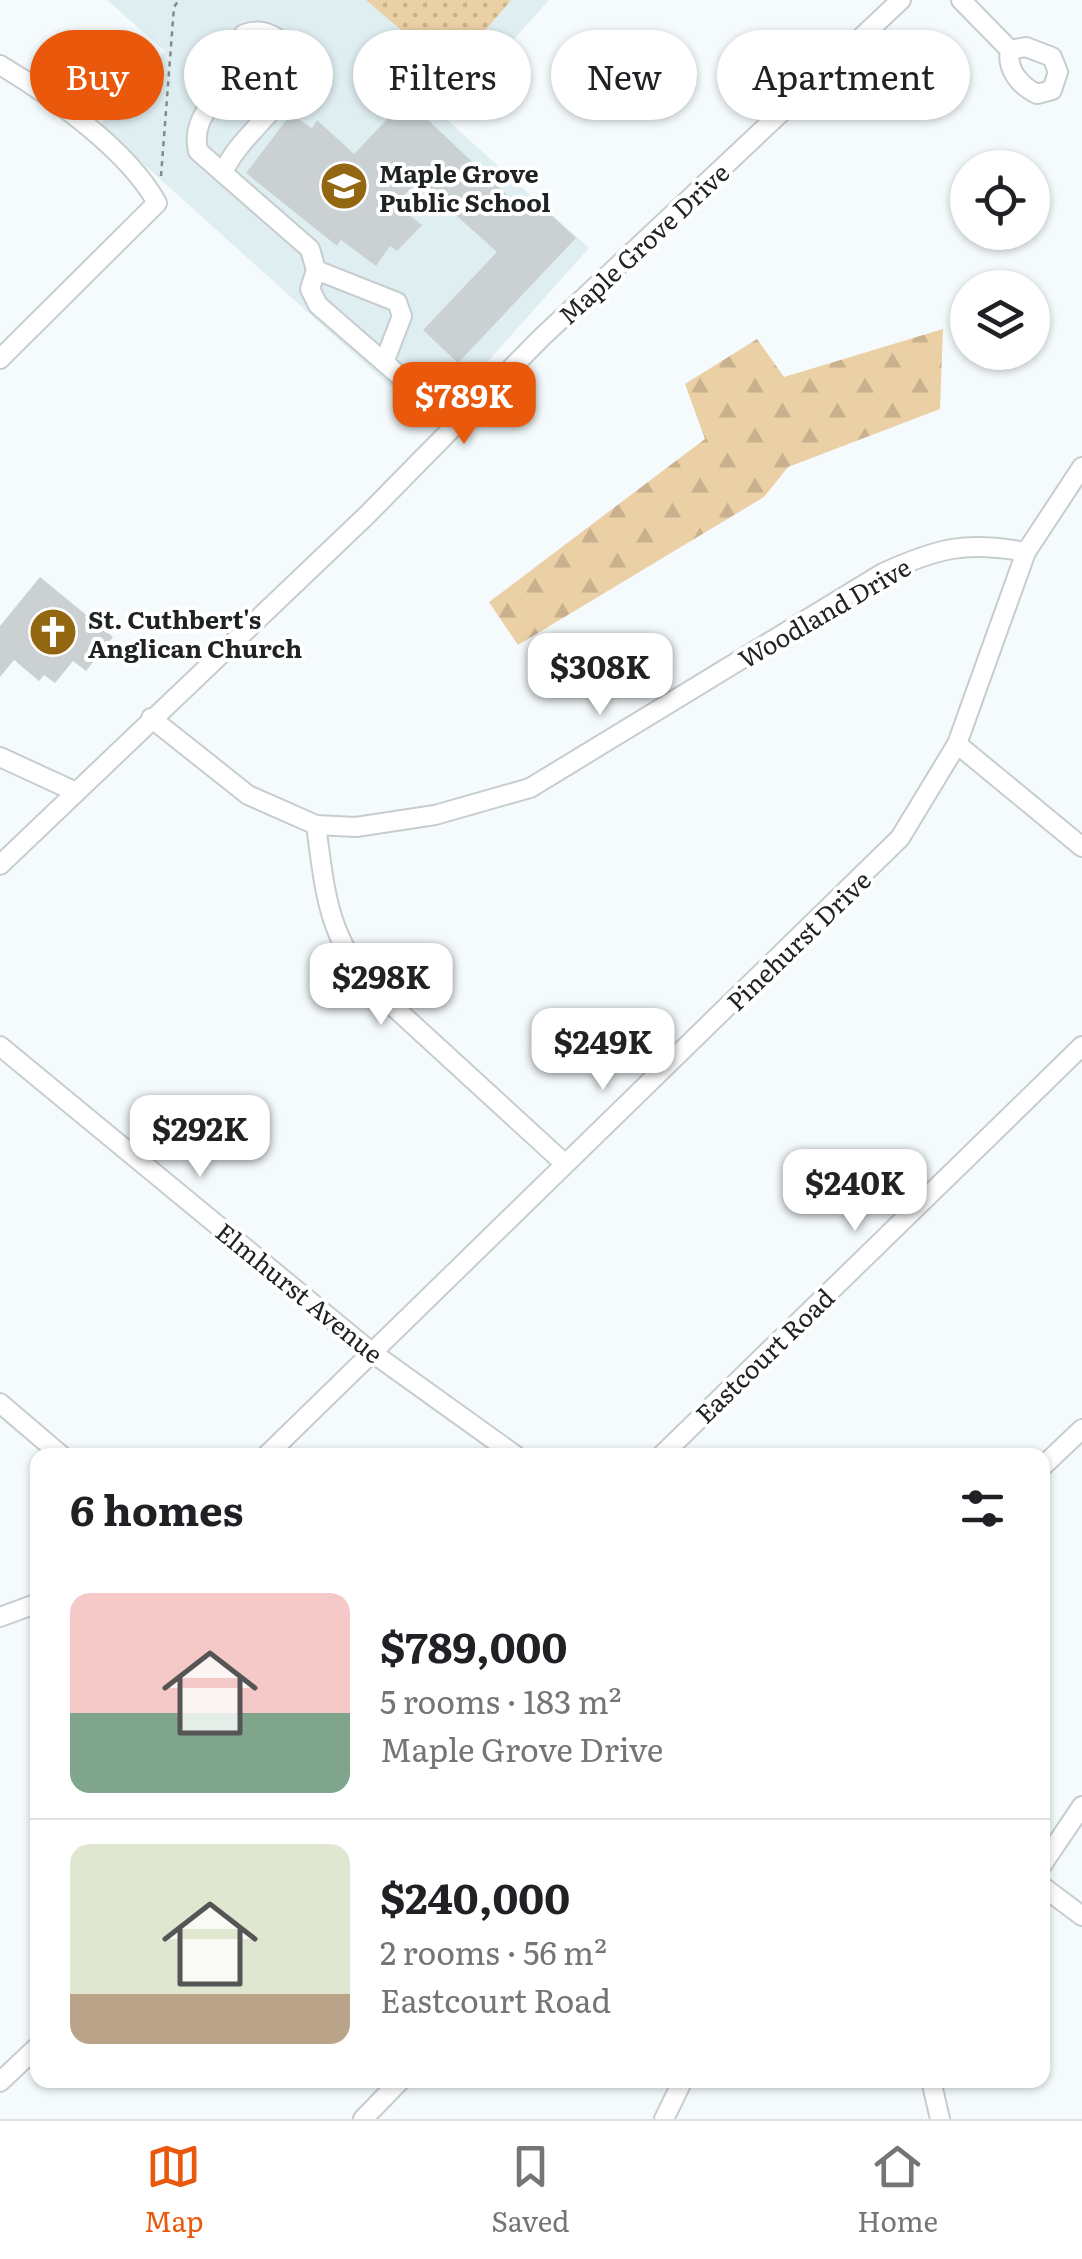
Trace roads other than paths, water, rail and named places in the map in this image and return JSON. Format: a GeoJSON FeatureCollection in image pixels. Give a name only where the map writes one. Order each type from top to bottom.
{"type":"FeatureCollection","features":[{"type":"Feature","properties":{"kind":"street","name":"Maple Grove Drive"},"geometry":{"type":"LineString","coordinates":[[0,865],[367,515],[454,423],[902,0]]}},
{"type":"Feature","properties":{"kind":"street"},"geometry":{"type":"LineString","coordinates":[[962,0],[1010,50]]}},
{"type":"Feature","properties":{"kind":"street"},"geometry":{"type":"LineString","coordinates":[[0,64],[30,83],[142,175],[157,203],[0,360]]}},
{"type":"Feature","properties":{"kind":"street"},"geometry":{"type":"LineString","coordinates":[[199,120],[198,150],[310,249],[316,270],[310,288],[318,305],[454,423]]}},
{"type":"Feature","properties":{"kind":"street"},"geometry":{"type":"LineString","coordinates":[[222,173],[261,120]]}},
{"type":"Feature","properties":{"kind":"street"},"geometry":{"type":"LineString","coordinates":[[316,270],[397,302],[402,316],[385,360]]}},
{"type":"Feature","properties":{"kind":"street","name":"Pinehurst Drive"},"geometry":{"type":"LineString","coordinates":[[274,1448],[900,838],[957,744],[1026,552],[1075,491],[1082,466]]}},
{"type":"Feature","properties":{"kind":"street","name":"Woodland Drive"},"geometry":{"type":"LineString","coordinates":[[150,718],[248,795],[316,826],[356,826],[435,816],[530,788],[883,573],[950,548],[980,544],[1026,552]]}},
{"type":"Feature","properties":{"kind":"street"},"geometry":{"type":"LineString","coordinates":[[957,744],[1082,847]]}},
{"type":"Feature","properties":{"kind":"street"},"geometry":{"type":"LineString","coordinates":[[0,756],[76,792]]}},
{"type":"Feature","properties":{"kind":"street"},"geometry":{"type":"LineString","coordinates":[[316,826],[330,919],[348,959],[372,987],[564,1163]]}},
{"type":"Feature","properties":{"kind":"street","name":"Elmhurst Avenue"},"geometry":{"type":"LineString","coordinates":[[0,1046],[370,1351],[504,1448]]}},
{"type":"Feature","properties":{"kind":"street","name":"Eastcourt Road"},"geometry":{"type":"LineString","coordinates":[[669,1448],[1082,1046]]}},
{"type":"Feature","properties":{"kind":"street"},"geometry":{"type":"LineString","coordinates":[[0,1403],[53,1448]]}},
{"type":"Feature","properties":{"kind":"street"},"geometry":{"type":"LineString","coordinates":[[1050,1459],[1082,1429]]}},
{"type":"Feature","properties":{"kind":"street"},"geometry":{"type":"LineString","coordinates":[[0,1617],[30,1606]]}},
{"type":"Feature","properties":{"kind":"street"},"geometry":{"type":"LineString","coordinates":[[1050,1853],[1082,1806]]}},
{"type":"Feature","properties":{"kind":"street"},"geometry":{"type":"LineString","coordinates":[[1050,1892],[1082,1916]]}},
{"type":"Feature","properties":{"kind":"street"},"geometry":{"type":"LineString","coordinates":[[0,2082],[30,2054]]}},
{"type":"Feature","properties":{"kind":"street"},"geometry":{"type":"LineString","coordinates":[[363,2119],[394,2088]]}},
{"type":"Feature","properties":{"kind":"street"},"geometry":{"type":"LineString","coordinates":[[664,2119],[679,2088]]}},
{"type":"Feature","properties":{"kind":"street"},"geometry":{"type":"LineString","coordinates":[[932,2088],[940,2119]]}},
{"type":"Feature","properties":{"kind":"place","name":"Maple Grove Public School"},"geometry":{"type":"Point","coordinates":[344,186]}},
{"type":"Feature","properties":{"kind":"place","name":"St. Cuthbert's Anglican Church"},"geometry":{"type":"Point","coordinates":[53,632]}}]}
